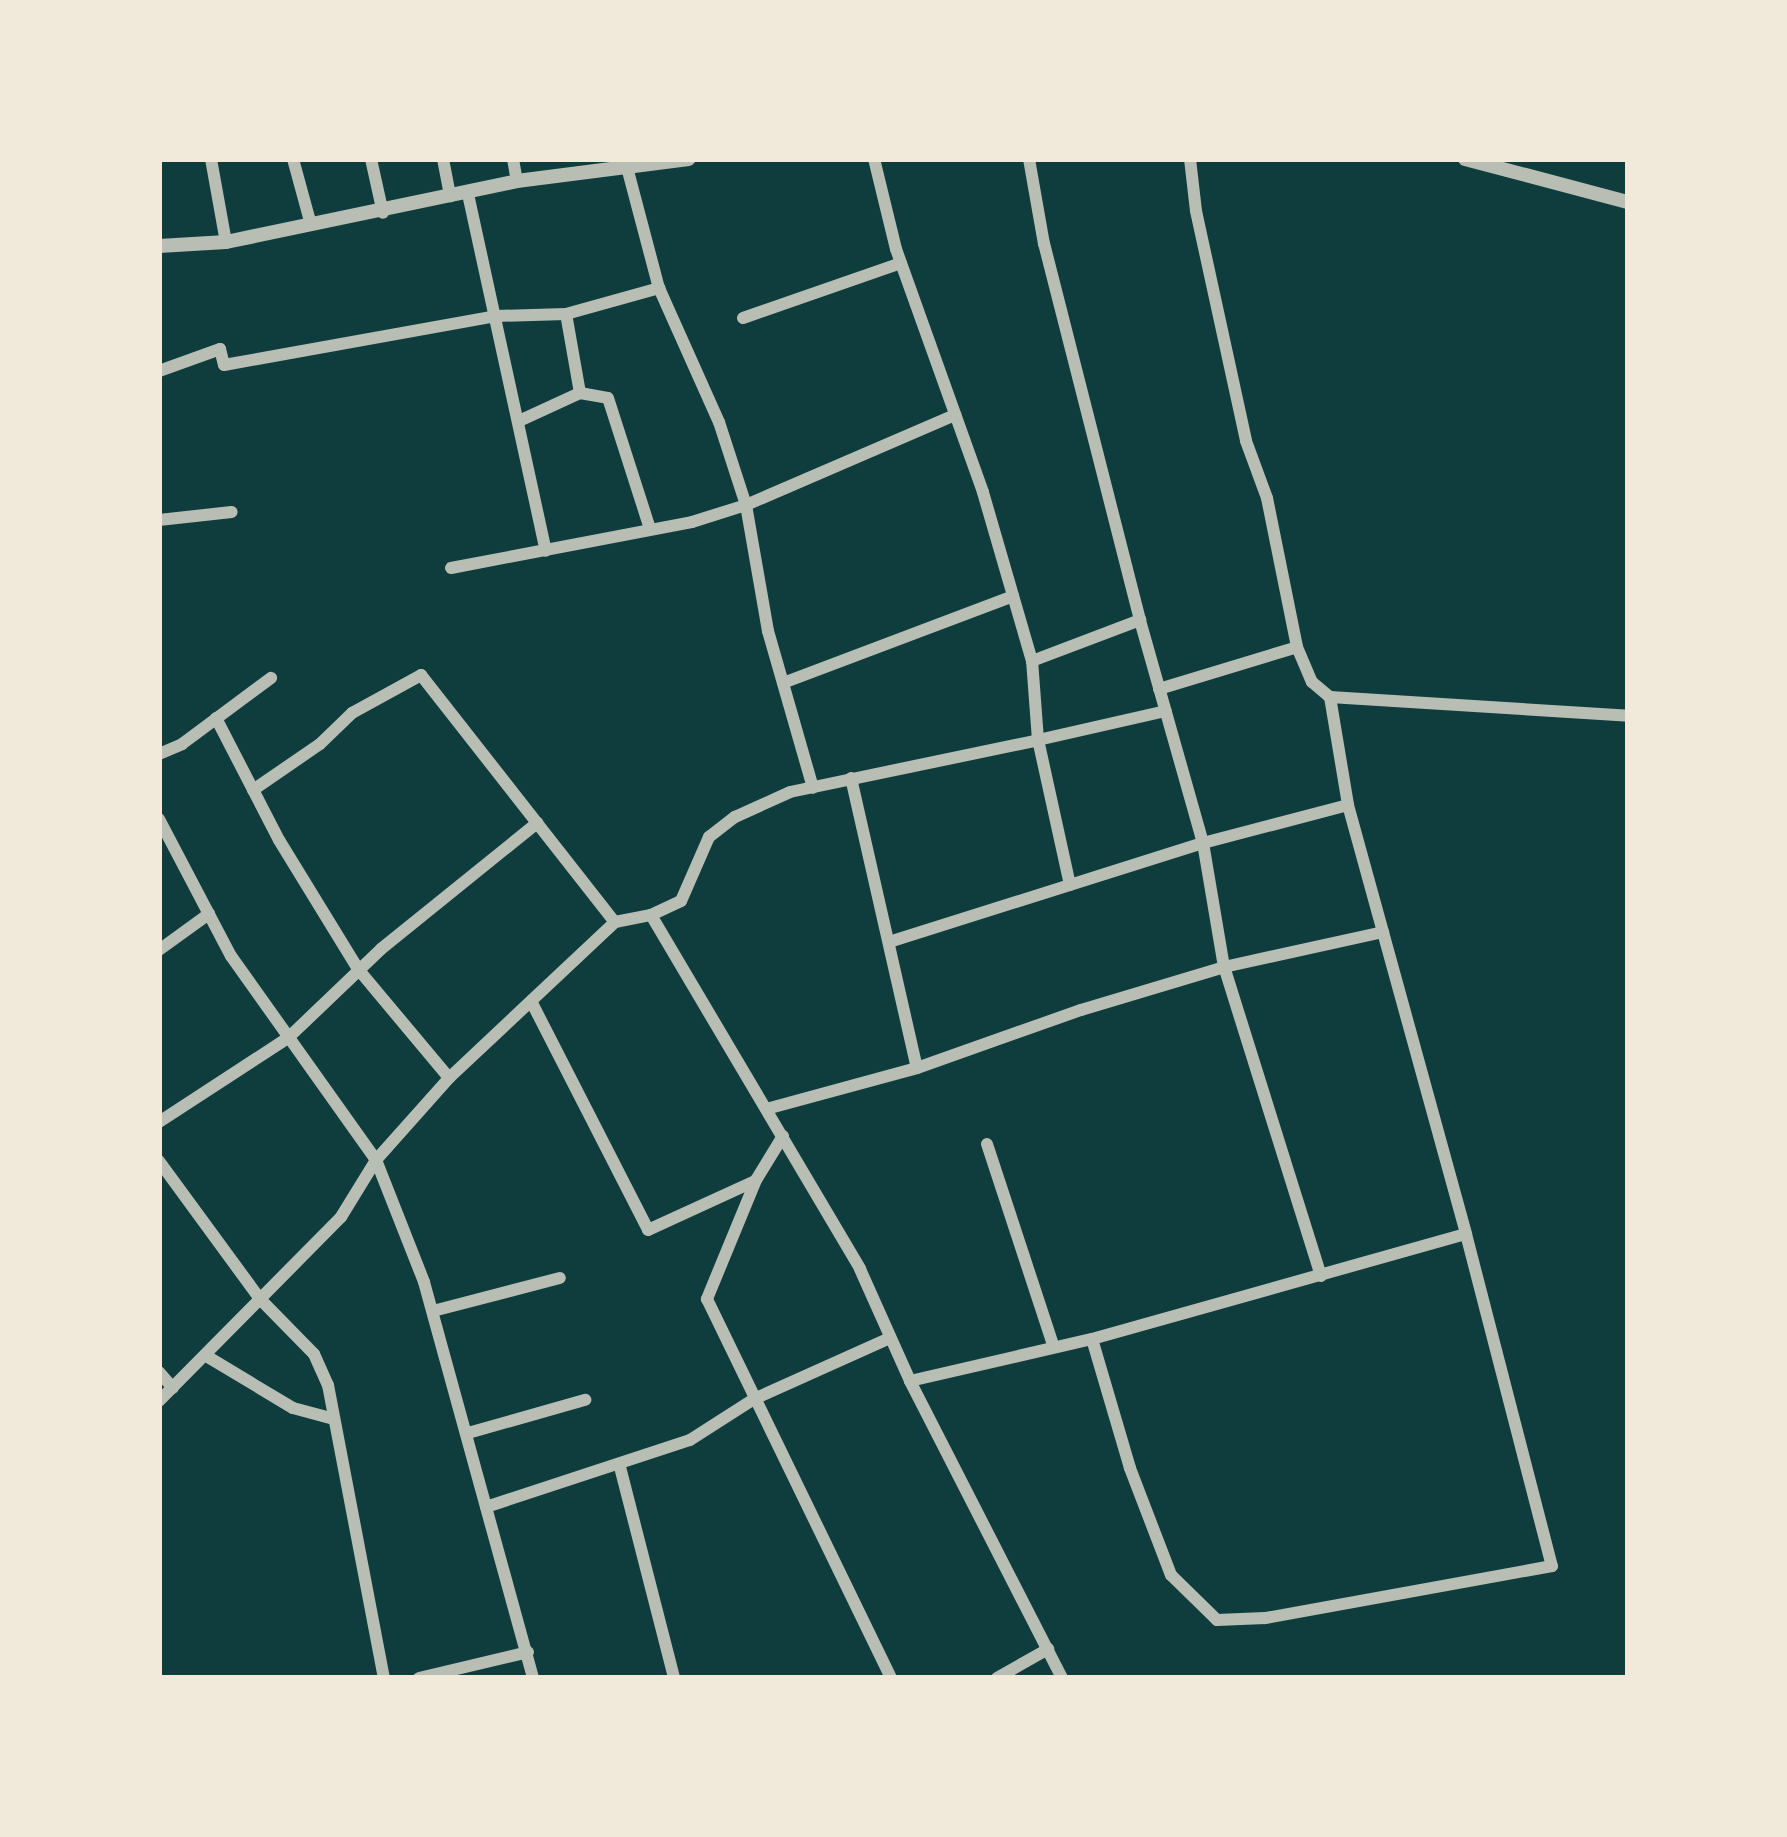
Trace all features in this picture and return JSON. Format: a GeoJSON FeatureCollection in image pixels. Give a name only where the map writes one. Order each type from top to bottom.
{"type":"FeatureCollection","features":[{"type":"Feature","properties":{"kind":"street"},"geometry":{"type":"LineString","coordinates":[[212,159],[226,242]]}},
{"type":"Feature","properties":{"kind":"street"},"geometry":{"type":"LineString","coordinates":[[293,159],[311,225]]}},
{"type":"Feature","properties":{"kind":"street"},"geometry":{"type":"LineString","coordinates":[[371,159],[383,213]]}},
{"type":"Feature","properties":{"kind":"street"},"geometry":{"type":"LineString","coordinates":[[443,159],[449,196]]}},
{"type":"Feature","properties":{"kind":"street"},"geometry":{"type":"LineString","coordinates":[[513,159],[517,181]]}},
{"type":"Feature","properties":{"kind":"street"},"geometry":{"type":"LineString","coordinates":[[160,240],[226,242],[593,166],[628,171],[689,159]]}},
{"type":"Feature","properties":{"kind":"street"},"geometry":{"type":"LineString","coordinates":[[874,159],[901,263],[956,415],[1032,661],[1038,740],[1070,885]]}},
{"type":"Feature","properties":{"kind":"street"},"geometry":{"type":"LineString","coordinates":[[1030,159],[1045,244],[1140,620],[1203,843],[1224,968],[1321,1276]]}},
{"type":"Feature","properties":{"kind":"street"},"geometry":{"type":"LineString","coordinates":[[1190,159],[1196,211],[1246,442],[1267,498],[1297,647],[1312,682],[1330,697],[1628,716]]}},
{"type":"Feature","properties":{"kind":"street"},"geometry":{"type":"LineString","coordinates":[[1465,159],[1628,202]]}},
{"type":"Feature","properties":{"kind":"street"},"geometry":{"type":"LineString","coordinates":[[628,171],[659,288],[718,422],[746,505],[783,683],[813,788]]}},
{"type":"Feature","properties":{"kind":"street"},"geometry":{"type":"LineString","coordinates":[[468,194],[546,551]]}},
{"type":"Feature","properties":{"kind":"street"},"geometry":{"type":"LineString","coordinates":[[743,318],[901,263]]}},
{"type":"Feature","properties":{"kind":"street"},"geometry":{"type":"LineString","coordinates":[[159,371],[220,349],[224,365],[496,316],[566,314],[659,288]]}},
{"type":"Feature","properties":{"kind":"street"},"geometry":{"type":"LineString","coordinates":[[566,314],[580,393]]}},
{"type":"Feature","properties":{"kind":"street"},"geometry":{"type":"LineString","coordinates":[[519,421],[580,393],[608,398],[649,526]]}},
{"type":"Feature","properties":{"kind":"street"},"geometry":{"type":"LineString","coordinates":[[451,568],[649,526],[692,522],[746,505],[956,415]]}},
{"type":"Feature","properties":{"kind":"street"},"geometry":{"type":"LineString","coordinates":[[159,520],[232,512]]}},
{"type":"Feature","properties":{"kind":"street"},"geometry":{"type":"LineString","coordinates":[[783,683],[1013,596]]}},
{"type":"Feature","properties":{"kind":"street"},"geometry":{"type":"LineString","coordinates":[[1032,661],[1140,620]]}},
{"type":"Feature","properties":{"kind":"street"},"geometry":{"type":"LineString","coordinates":[[1160,689],[1297,647]]}},
{"type":"Feature","properties":{"kind":"street"},"geometry":{"type":"LineString","coordinates":[[254,790],[320,744],[352,713],[421,675],[615,922]]}},
{"type":"Feature","properties":{"kind":"street"},"geometry":{"type":"LineString","coordinates":[[159,754],[271,678]]}},
{"type":"Feature","properties":{"kind":"street"},"geometry":{"type":"LineString","coordinates":[[1093,1339],[1130,1468],[1171,1575],[1217,1620],[1265,1618],[1552,1566],[1348,805],[1330,697]]}},
{"type":"Feature","properties":{"kind":"street"},"geometry":{"type":"LineString","coordinates":[[159,1401],[208,1357],[341,1217],[376,1160],[449,1078],[615,922],[652,915],[681,901],[709,837],[735,817],[851,778],[1166,711]]}},
{"type":"Feature","properties":{"kind":"street"},"geometry":{"type":"LineString","coordinates":[[216,718],[358,969],[449,1078]]}},
{"type":"Feature","properties":{"kind":"street"},"geometry":{"type":"LineString","coordinates":[[851,778],[916,1068]]}},
{"type":"Feature","properties":{"kind":"street"},"geometry":{"type":"LineString","coordinates":[[889,942],[1203,843],[1348,805]]}},
{"type":"Feature","properties":{"kind":"street"},"geometry":{"type":"LineString","coordinates":[[159,820],[209,914],[288,1038],[376,1160],[433,1311],[533,1678]]}},
{"type":"Feature","properties":{"kind":"street"},"geometry":{"type":"LineString","coordinates":[[159,1123],[288,1038],[358,969],[537,823]]}},
{"type":"Feature","properties":{"kind":"street"},"geometry":{"type":"LineString","coordinates":[[159,950],[209,914]]}},
{"type":"Feature","properties":{"kind":"street"},"geometry":{"type":"LineString","coordinates":[[652,915],[770,1108],[860,1269],[910,1381],[1062,1678]]}},
{"type":"Feature","properties":{"kind":"street"},"geometry":{"type":"LineString","coordinates":[[770,1108],[916,1068],[1081,1010],[1224,968],[1383,932]]}},
{"type":"Feature","properties":{"kind":"street"},"geometry":{"type":"LineString","coordinates":[[531,1001],[648,1230],[756,1180]]}},
{"type":"Feature","properties":{"kind":"street"},"geometry":{"type":"LineString","coordinates":[[783,1136],[756,1180],[707,1299],[892,1678]]}},
{"type":"Feature","properties":{"kind":"street"},"geometry":{"type":"LineString","coordinates":[[987,1144],[1053,1345]]}},
{"type":"Feature","properties":{"kind":"street"},"geometry":{"type":"LineString","coordinates":[[159,1161],[260,1299],[314,1354],[328,1385],[384,1678]]}},
{"type":"Feature","properties":{"kind":"street"},"geometry":{"type":"LineString","coordinates":[[910,1381],[1093,1339],[1466,1234]]}},
{"type":"Feature","properties":{"kind":"street"},"geometry":{"type":"LineString","coordinates":[[433,1311],[560,1277]]}},
{"type":"Feature","properties":{"kind":"street"},"geometry":{"type":"LineString","coordinates":[[487,1507],[689,1441],[754,1399],[890,1338]]}},
{"type":"Feature","properties":{"kind":"street"},"geometry":{"type":"LineString","coordinates":[[208,1357],[293,1408],[334,1419]]}},
{"type":"Feature","properties":{"kind":"street"},"geometry":{"type":"LineString","coordinates":[[159,1372],[173,1388]]}},
{"type":"Feature","properties":{"kind":"street"},"geometry":{"type":"LineString","coordinates":[[468,1433],[585,1400]]}},
{"type":"Feature","properties":{"kind":"street"},"geometry":{"type":"LineString","coordinates":[[620,1467],[674,1678]]}},
{"type":"Feature","properties":{"kind":"street"},"geometry":{"type":"LineString","coordinates":[[997,1678],[1048,1649]]}},
{"type":"Feature","properties":{"kind":"street"},"geometry":{"type":"LineString","coordinates":[[419,1678],[528,1652]]}}]}
